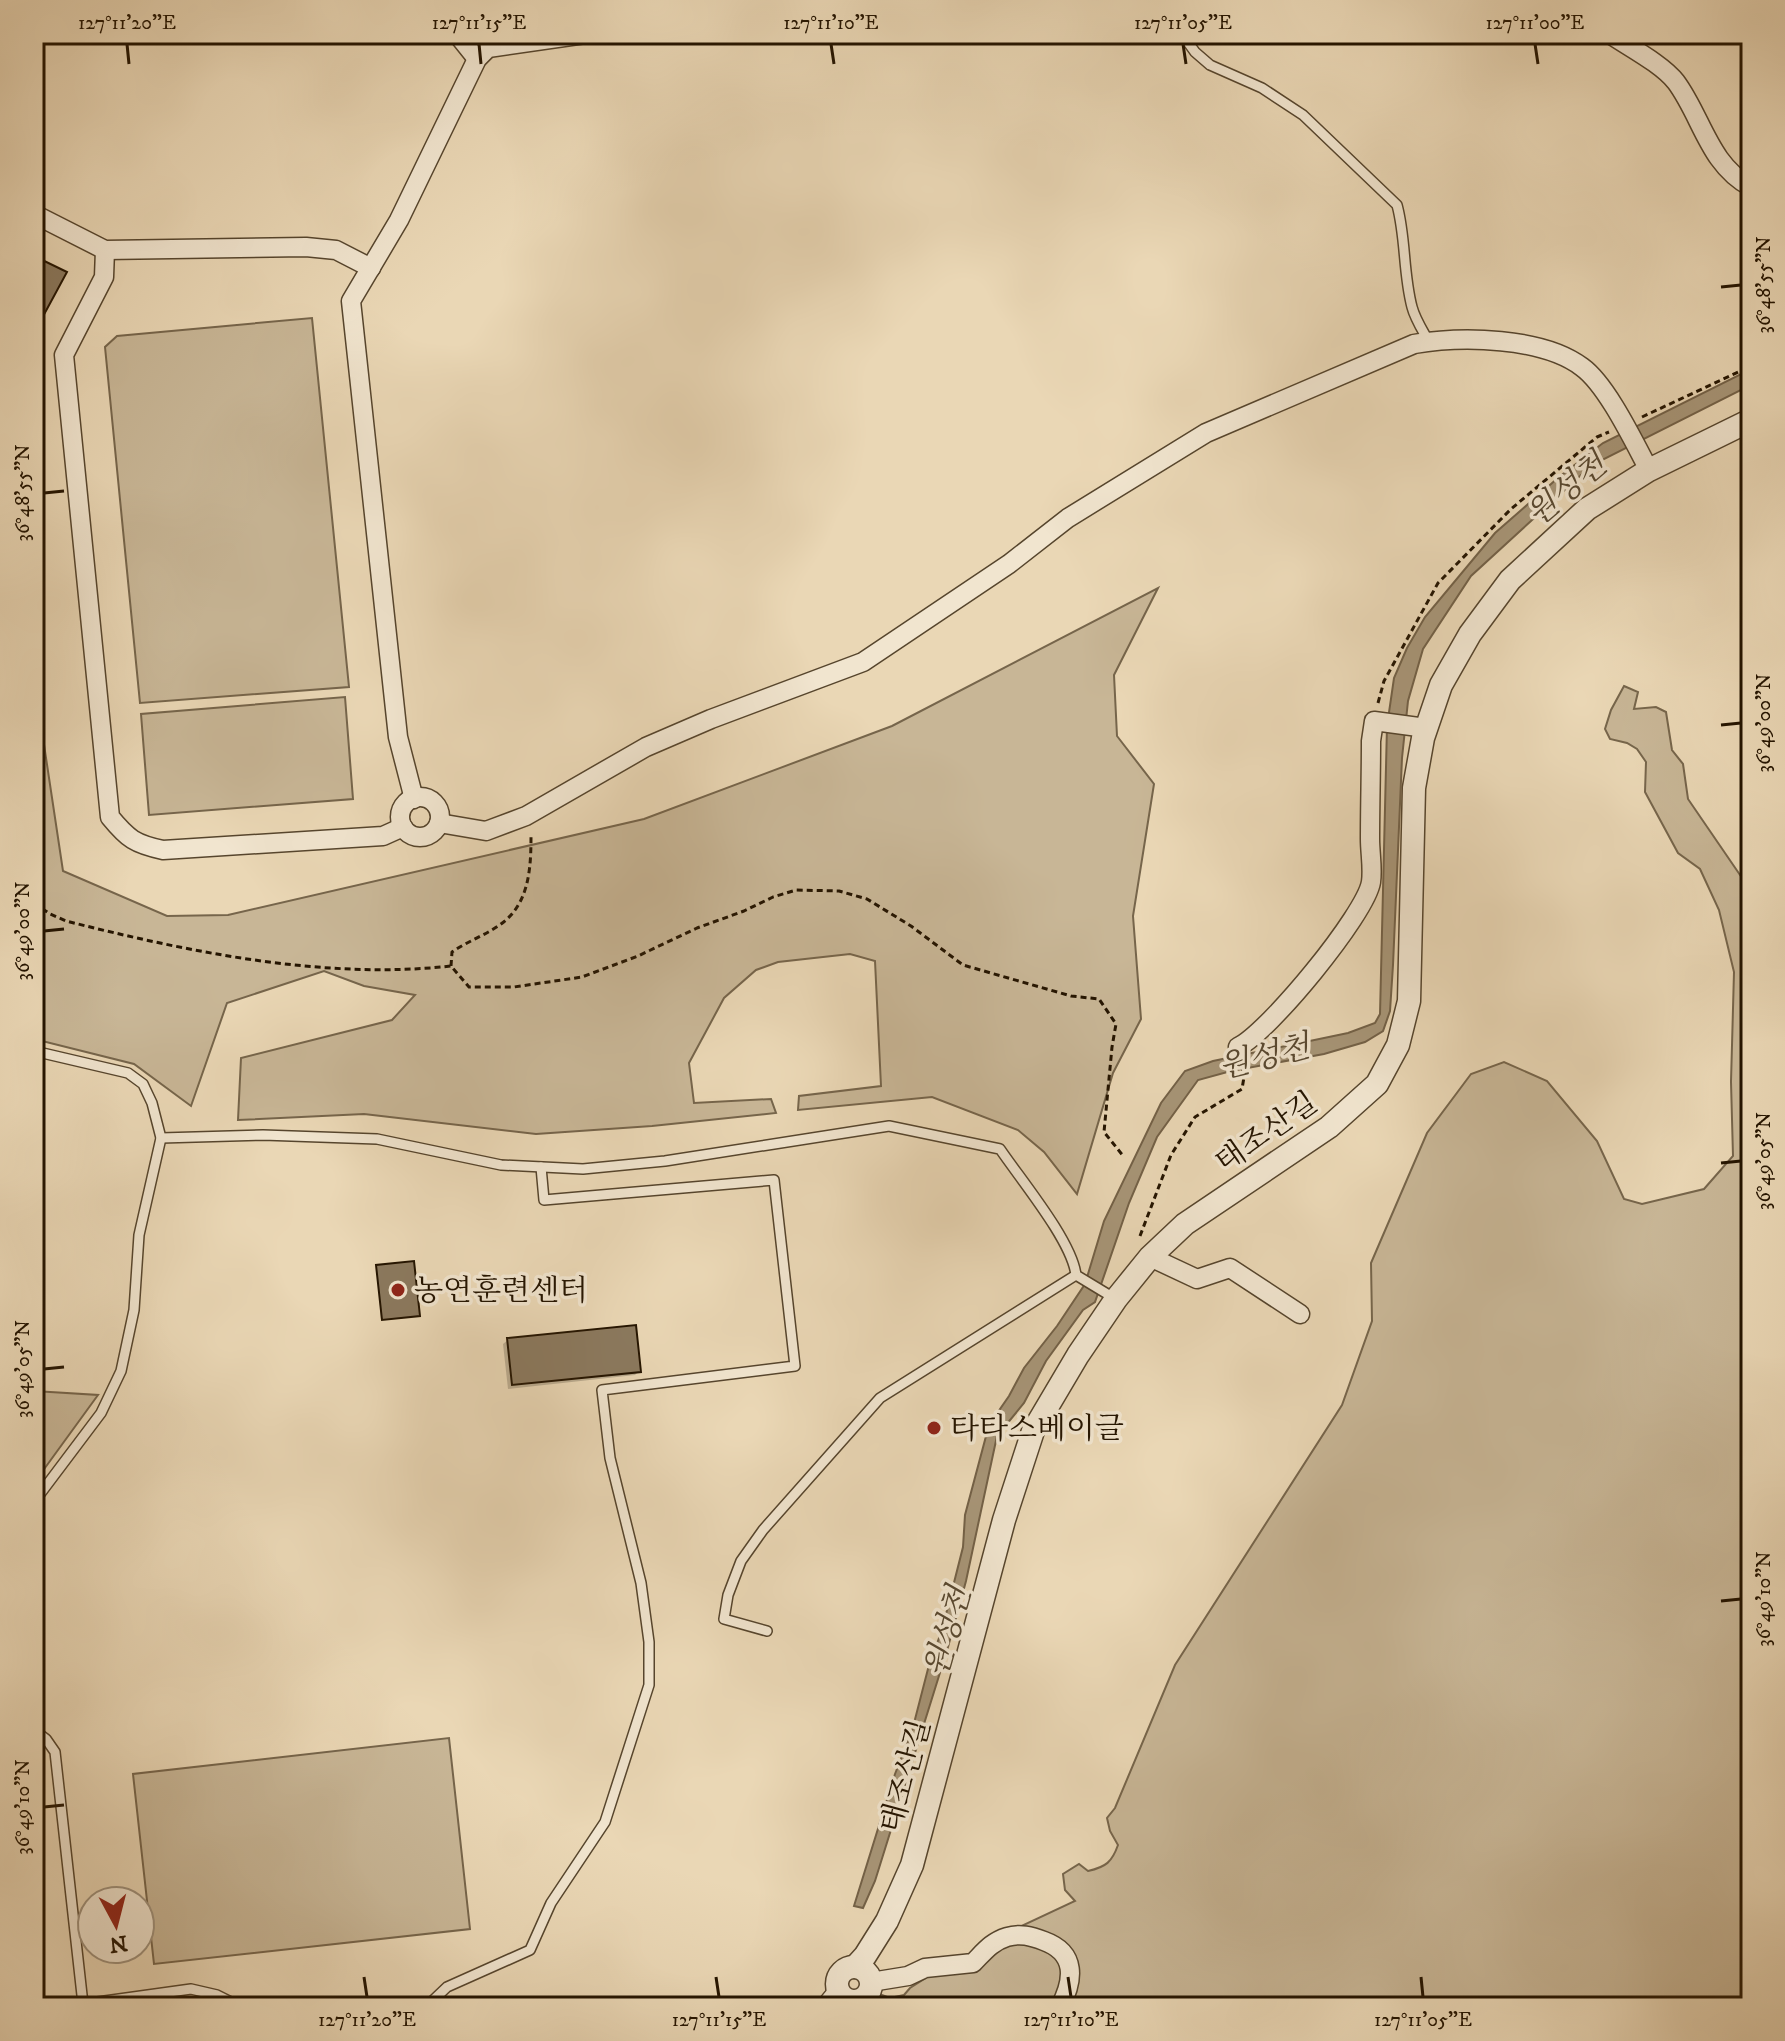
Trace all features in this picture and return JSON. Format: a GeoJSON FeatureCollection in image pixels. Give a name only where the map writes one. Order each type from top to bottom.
{"type":"FeatureCollection","features":[{"type":"Feature","properties":{"kind":"street"},"geometry":{"type":"LineString","coordinates":[[457,34],[477,59]]}},
{"type":"Feature","properties":{"kind":"street"},"geometry":{"type":"LineString","coordinates":[[414,799],[398,737],[351,301],[399,220],[477,59],[488,48],[585,34]]}},
{"type":"Feature","properties":{"kind":"street"},"geometry":{"type":"LineString","coordinates":[[1610,34],[1675,80],[1715,155],[1741,182],[1751,187]]}},
{"type":"Feature","properties":{"kind":"street"},"geometry":{"type":"LineString","coordinates":[[34,214],[105,250],[306,247],[336,250],[371,268]]}},
{"type":"Feature","properties":{"kind":"street"},"geometry":{"type":"LineString","coordinates":[[105,250],[104,277],[64,355],[110,817],[127,838],[163,850],[383,836],[403,827]]}},
{"type":"Feature","properties":{"kind":"street"},"geometry":{"type":"LineString","coordinates":[[439,823],[486,831],[531,814],[646,747],[863,662],[1009,564],[1068,518],[1206,433],[1414,344],[1467,340],[1506,343],[1556,354],[1583,367],[1601,388],[1649,470]]}},
{"type":"Feature","properties":{"kind":"street","name":"태조산길"},"geometry":{"type":"LineString","coordinates":[[863,1974],[865,1956],[887,1921],[912,1865],[1004,1520],[1033,1431],[1112,1296],[1145,1248],[1329,1127],[1377,1084],[1398,1045],[1409,1001],[1414,788],[1419,727],[1470,634],[1510,580],[1587,509],[1649,470],[1751,420]]}},
{"type":"Feature","properties":{"kind":"street"},"geometry":{"type":"LineString","coordinates":[[1238,1047],[1248,1042],[1277,1015],[1311,976],[1371,884],[1371,741],[1377,722],[1419,727]]}},
{"type":"Feature","properties":{"kind":"street"},"geometry":{"type":"LineString","coordinates":[[424,798],[436,804],[440,817],[431,834],[425,837],[413,835],[403,827],[402,809],[414,799],[424,798]]}},
{"type":"Feature","properties":{"kind":"street"},"geometry":{"type":"LineString","coordinates":[[1145,1248],[1197,1279],[1230,1268],[1300,1314]]}},
{"type":"Feature","properties":{"kind":"street"},"geometry":{"type":"LineString","coordinates":[[863,1974],[869,1992],[844,2001],[837,1980],[844,1970],[908,1976],[925,1968],[973,1963],[986,1947],[1006,1937],[1021,1934],[1052,1944],[1070,1967],[1070,1988],[1060,2007]]}},
{"type":"Feature","properties":{"kind":"lane"},"geometry":{"type":"LineString","coordinates":[[1182,34],[1195,52],[1210,65],[1262,88],[1303,115],[1397,205],[1402,221],[1404,263],[1412,310],[1429,342]]}},
{"type":"Feature","properties":{"kind":"lane"},"geometry":{"type":"LineString","coordinates":[[34,1051],[128,1073],[143,1084],[152,1103],[161,1138],[139,1235],[134,1310],[121,1371],[101,1413],[34,1502]]}},
{"type":"Feature","properties":{"kind":"lane"},"geometry":{"type":"LineString","coordinates":[[161,1138],[263,1135],[377,1139],[501,1165],[583,1169],[665,1161],[889,1126],[1000,1149],[1075,1262],[1080,1277],[1112,1296]]}},
{"type":"Feature","properties":{"kind":"lane"},"geometry":{"type":"LineString","coordinates":[[426,2007],[447,1987],[530,1950],[551,1903],[605,1822],[649,1685],[649,1642],[641,1583],[610,1458],[602,1390],[795,1366],[774,1180],[544,1200],[541,1167]]}},
{"type":"Feature","properties":{"kind":"lane"},"geometry":{"type":"LineString","coordinates":[[767,1631],[724,1619],[728,1595],[741,1561],[824,1459],[880,1398],[1080,1277]]}},
{"type":"Feature","properties":{"kind":"lane"},"geometry":{"type":"LineString","coordinates":[[34,1730],[46,1739],[55,1752],[81,2006],[191,1989],[217,1995],[241,2007]]}},
{"type":"Feature","properties":{"kind":"path"},"geometry":{"type":"LineString","coordinates":[[1377,722],[1384,681],[1438,583],[1511,509],[1597,437],[1751,366]]}},
{"type":"Feature","properties":{"kind":"path"},"geometry":{"type":"LineString","coordinates":[[531,814],[529,879],[520,900],[508,918],[452,952],[451,966],[469,987],[514,987],[582,977],[773,897],[796,890],[839,891],[867,899],[911,926],[963,965],[1071,996],[1099,999],[1116,1024],[1104,1132],[1124,1157]]}},
{"type":"Feature","properties":{"kind":"path"},"geometry":{"type":"LineString","coordinates":[[34,903],[66,921],[110,932],[267,960],[351,971],[406,971],[451,966]]}},
{"type":"Feature","properties":{"kind":"path"},"geometry":{"type":"LineString","coordinates":[[1145,1248],[1171,1155],[1195,1117],[1242,1089],[1244,1077]]}},
{"type":"Feature","properties":{"kind":"shaded area"},"geometry":{"type":"Polygon","coordinates":[[[312,318],[349,687],[140,703],[105,347],[117,336],[312,318]]]}},
{"type":"Feature","properties":{"kind":"shaded area"},"geometry":{"type":"Polygon","coordinates":[[[1158,588],[1114,675],[1117,736],[1154,784],[1133,916],[1141,1019],[1113,1073],[1077,1194],[1044,1152],[1018,1130],[932,1097],[798,1110],[799,1096],[881,1086],[875,961],[850,954],[778,962],[756,970],[724,998],[689,1063],[694,1103],[771,1099],[776,1113],[652,1126],[536,1134],[364,1114],[238,1120],[241,1058],[392,1020],[415,995],[364,986],[324,971],[227,1003],[191,1106],[134,1064],[34,1039],[34,678],[63,871],[167,916],[228,915],[644,819],[892,726],[1158,588]]]}},
{"type":"Feature","properties":{"kind":"shaded area"},"geometry":{"type":"Polygon","coordinates":[[[1624,686],[1638,692],[1634,709],[1656,707],[1666,712],[1672,750],[1683,764],[1688,799],[1751,891],[1751,2007],[871,2007],[874,1992],[890,1998],[904,1995],[929,1976],[964,1972],[1017,1928],[1075,1901],[1065,1890],[1063,1874],[1079,1864],[1088,1871],[1099,1868],[1113,1856],[1118,1845],[1107,1818],[1115,1808],[1175,1665],[1342,1405],[1372,1321],[1371,1263],[1427,1133],[1471,1074],[1504,1062],[1547,1081],[1597,1141],[1624,1199],[1642,1204],[1704,1189],[1733,1156],[1731,1082],[1734,972],[1719,910],[1700,869],[1678,853],[1645,792],[1646,762],[1637,749],[1610,739],[1605,729],[1624,686]]]}},
{"type":"Feature","properties":{"kind":"shaded area"},"geometry":{"type":"Polygon","coordinates":[[[345,697],[353,799],[149,815],[141,714],[345,697]]]}},
{"type":"Feature","properties":{"kind":"shaded area"},"geometry":{"type":"Polygon","coordinates":[[[34,1391],[98,1395],[34,1483],[34,1391]]]}},
{"type":"Feature","properties":{"kind":"shaded area"},"geometry":{"type":"Polygon","coordinates":[[[449,1738],[470,1929],[156,1964],[156,1885],[145,1885],[133,1774],[449,1738]]]}},
{"type":"Feature","properties":{"kind":"water","name":"원성천"},"geometry":{"type":"Polygon","coordinates":[[[1751,369],[1751,385],[1592,465],[1471,576],[1423,649],[1408,701],[1402,758],[1390,1011],[1383,1031],[1365,1042],[1324,1054],[1198,1080],[1157,1137],[1129,1203],[1095,1302],[1083,1310],[1046,1361],[1024,1403],[997,1436],[966,1581],[948,1647],[875,1881],[863,1908],[854,1906],[942,1630],[963,1547],[965,1515],[989,1425],[1024,1368],[1085,1284],[1104,1221],[1161,1103],[1185,1071],[1213,1061],[1348,1033],[1375,1023],[1380,1014],[1387,726],[1394,678],[1425,617],[1495,533],[1603,443],[1751,369]]]}},
{"type":"Feature","properties":{"kind":"building"},"geometry":{"type":"Polygon","coordinates":[[[34,256],[67,272],[34,333],[34,256]]]}},
{"type":"Feature","properties":{"kind":"building","name":"농연훈련센터"},"geometry":{"type":"Polygon","coordinates":[[[414,1261],[420,1316],[382,1320],[376,1265],[414,1261]]]}},
{"type":"Feature","properties":{"kind":"building"},"geometry":{"type":"Polygon","coordinates":[[[636,1325],[641,1372],[512,1385],[507,1338],[636,1325]]]}},
{"type":"Feature","properties":{"kind":"place","name":"농연훈련센터"},"geometry":{"type":"Point","coordinates":[398,1290]}},
{"type":"Feature","properties":{"kind":"place","name":"타타스베이글"},"geometry":{"type":"Point","coordinates":[934,1428]}}]}
